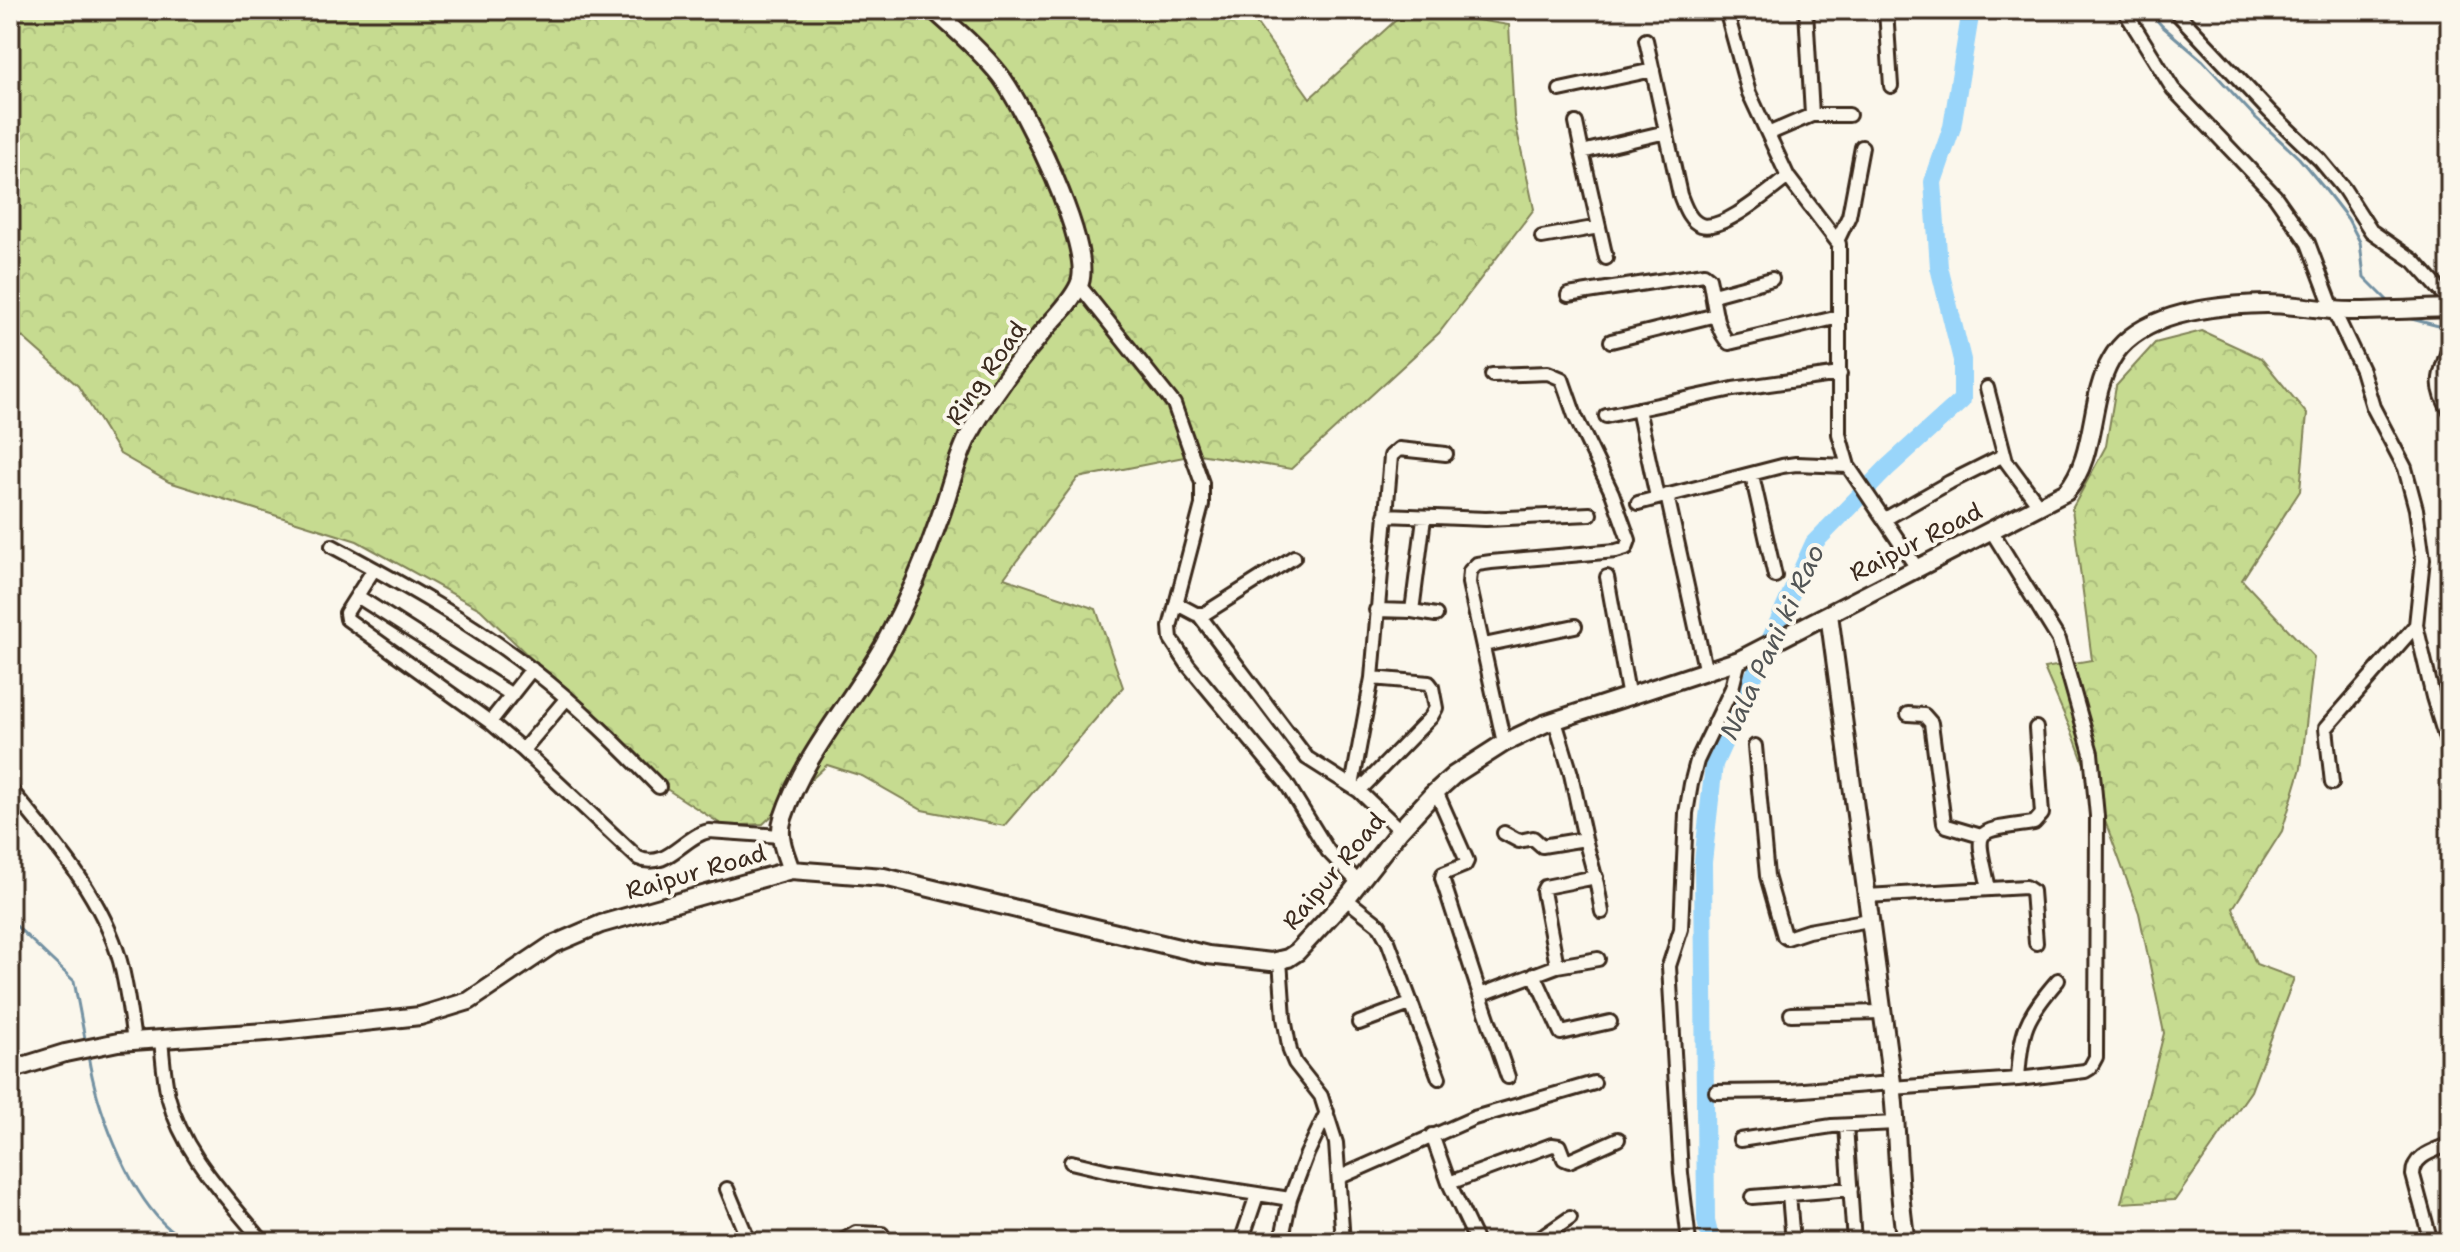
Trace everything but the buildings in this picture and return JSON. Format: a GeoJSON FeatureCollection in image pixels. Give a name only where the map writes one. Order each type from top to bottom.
{"type":"FeatureCollection","features":[{"type":"Feature","properties":{"kind":"main road"},"geometry":{"type":"LineString","coordinates":[[934,10],[1000,75],[1042,146],[1077,243],[1081,264],[1079,285]]}},
{"type":"Feature","properties":{"kind":"main road","name":"Ring Road"},"geometry":{"type":"LineString","coordinates":[[780,836],[784,814],[812,758],[883,646],[901,610],[929,548],[968,438],[992,398],[1079,285]]}},
{"type":"Feature","properties":{"kind":"main road","name":"Raipur Road"},"geometry":{"type":"LineString","coordinates":[[10,1070],[65,1053],[126,1042],[404,1018],[444,1010],[469,1001],[552,945],[601,924],[791,870],[884,877],[1208,955],[1256,962],[1280,960],[1297,952],[1307,942],[1436,791],[1454,775],[1504,743],[1555,721],[1706,673],[1743,658],[2066,492],[2078,476],[2104,375],[2122,344],[2156,322],[2214,308],[2267,304],[2341,310],[2450,308]]}},
{"type":"Feature","properties":{"kind":"main road"},"geometry":{"type":"LineString","coordinates":[[1829,614],[1892,1086],[1898,1190],[1906,1242]]}},
{"type":"Feature","properties":{"kind":"main road"},"geometry":{"type":"LineString","coordinates":[[780,836],[791,870]]}},
{"type":"Feature","properties":{"kind":"street"},"geometry":{"type":"LineString","coordinates":[[1726,10],[1744,77],[1788,177],[1838,239],[1839,434],[1848,466],[1917,568]]}},
{"type":"Feature","properties":{"kind":"street"},"geometry":{"type":"LineString","coordinates":[[1806,10],[1812,115]]}},
{"type":"Feature","properties":{"kind":"street"},"geometry":{"type":"LineString","coordinates":[[1886,10],[1891,86]]}},
{"type":"Feature","properties":{"kind":"street"},"geometry":{"type":"LineString","coordinates":[[2124,10],[2173,89],[2293,218],[2341,310],[2373,407],[2405,468],[2413,495],[2423,559],[2416,625],[2450,752]]}},
{"type":"Feature","properties":{"kind":"street"},"geometry":{"type":"LineString","coordinates":[[2174,10],[2320,160],[2344,189],[2371,231],[2414,261],[2450,301]]}},
{"type":"Feature","properties":{"kind":"street"},"geometry":{"type":"LineString","coordinates":[[1646,40],[1686,209],[1701,225],[1728,219],[1788,177]]}},
{"type":"Feature","properties":{"kind":"street"},"geometry":{"type":"LineString","coordinates":[[1560,90],[1653,70]]}},
{"type":"Feature","properties":{"kind":"street"},"geometry":{"type":"LineString","coordinates":[[1770,133],[1812,115],[1849,115]]}},
{"type":"Feature","properties":{"kind":"street"},"geometry":{"type":"LineString","coordinates":[[1576,123],[1606,258]]}},
{"type":"Feature","properties":{"kind":"street"},"geometry":{"type":"LineString","coordinates":[[1582,152],[1666,132]]}},
{"type":"Feature","properties":{"kind":"street"},"geometry":{"type":"LineString","coordinates":[[1838,239],[1849,216],[1862,147]]}},
{"type":"Feature","properties":{"kind":"street"},"geometry":{"type":"LineString","coordinates":[[1542,237],[1599,227]]}},
{"type":"Feature","properties":{"kind":"street"},"geometry":{"type":"LineString","coordinates":[[1568,295],[1698,274],[1709,278],[1716,315],[1724,338],[1729,343],[1839,317]]}},
{"type":"Feature","properties":{"kind":"street"},"geometry":{"type":"LineString","coordinates":[[1713,295],[1772,279]]}},
{"type":"Feature","properties":{"kind":"street"},"geometry":{"type":"LineString","coordinates":[[1079,285],[1174,404],[1202,483],[1203,497],[1170,627],[1171,639],[1286,783],[1328,851],[1359,883]]}},
{"type":"Feature","properties":{"kind":"street"},"geometry":{"type":"LineString","coordinates":[[1611,341],[1716,315]]}},
{"type":"Feature","properties":{"kind":"street"},"geometry":{"type":"LineString","coordinates":[[2449,349],[2439,371],[2439,385],[2450,411]]}},
{"type":"Feature","properties":{"kind":"street"},"geometry":{"type":"LineString","coordinates":[[1492,375],[1548,373],[1562,379],[1629,540],[1623,550],[1606,553],[1473,566],[1469,583],[1504,743]]}},
{"type":"Feature","properties":{"kind":"street"},"geometry":{"type":"LineString","coordinates":[[1606,416],[1733,389],[1840,374]]}},
{"type":"Feature","properties":{"kind":"street"},"geometry":{"type":"LineString","coordinates":[[1987,388],[2004,455],[2040,507]]}},
{"type":"Feature","properties":{"kind":"street"},"geometry":{"type":"LineString","coordinates":[[1638,409],[1706,673]]}},
{"type":"Feature","properties":{"kind":"street"},"geometry":{"type":"LineString","coordinates":[[1356,788],[1372,678],[1391,456],[1393,451],[1399,449],[1446,454]]}},
{"type":"Feature","properties":{"kind":"street"},"geometry":{"type":"LineString","coordinates":[[1885,519],[2004,455]]}},
{"type":"Feature","properties":{"kind":"street"},"geometry":{"type":"LineString","coordinates":[[1638,503],[1796,464],[1848,466]]}},
{"type":"Feature","properties":{"kind":"street"},"geometry":{"type":"LineString","coordinates":[[1752,475],[1775,576]]}},
{"type":"Feature","properties":{"kind":"street"},"geometry":{"type":"LineString","coordinates":[[1385,515],[1486,519],[1590,514]]}},
{"type":"Feature","properties":{"kind":"street"},"geometry":{"type":"LineString","coordinates":[[1412,611],[1424,518]]}},
{"type":"Feature","properties":{"kind":"street"},"geometry":{"type":"LineString","coordinates":[[1716,1092],[2018,1079],[2085,1071],[2096,1057],[2097,816],[2091,753],[2059,640],[1991,530]]}},
{"type":"Feature","properties":{"kind":"street"},"geometry":{"type":"LineString","coordinates":[[332,546],[461,619],[532,669],[613,740],[659,787]]}},
{"type":"Feature","properties":{"kind":"street"},"geometry":{"type":"LineString","coordinates":[[1199,615],[1294,557]]}},
{"type":"Feature","properties":{"kind":"street"},"geometry":{"type":"LineString","coordinates":[[374,569],[346,613],[347,619],[490,722],[638,858],[661,860],[692,838],[709,831],[780,836]]}},
{"type":"Feature","properties":{"kind":"street"},"geometry":{"type":"LineString","coordinates":[[1607,577],[1629,698]]}},
{"type":"Feature","properties":{"kind":"street"},"geometry":{"type":"LineString","coordinates":[[357,596],[512,695]]}},
{"type":"Feature","properties":{"kind":"street"},"geometry":{"type":"LineString","coordinates":[[1177,604],[1199,615],[1301,752],[1316,766],[1356,788],[1400,830]]}},
{"type":"Feature","properties":{"kind":"street"},"geometry":{"type":"LineString","coordinates":[[1376,610],[1436,615]]}},
{"type":"Feature","properties":{"kind":"street"},"geometry":{"type":"LineString","coordinates":[[2332,783],[2326,728],[2416,625]]}},
{"type":"Feature","properties":{"kind":"street"},"geometry":{"type":"LineString","coordinates":[[1484,645],[1575,626]]}},
{"type":"Feature","properties":{"kind":"street"},"geometry":{"type":"LineString","coordinates":[[1689,1242],[1681,1173],[1669,966],[1681,929],[1686,813],[1691,784],[1697,761],[1743,658]]}},
{"type":"Feature","properties":{"kind":"street"},"geometry":{"type":"LineString","coordinates":[[490,722],[532,669]]}},
{"type":"Feature","properties":{"kind":"street"},"geometry":{"type":"LineString","coordinates":[[1356,788],[1436,708],[1429,683],[1372,678]]}},
{"type":"Feature","properties":{"kind":"street"},"geometry":{"type":"LineString","coordinates":[[523,750],[567,698]]}},
{"type":"Feature","properties":{"kind":"street"},"geometry":{"type":"LineString","coordinates":[[1908,714],[1924,715],[1931,723],[1944,823],[1981,836]]}},
{"type":"Feature","properties":{"kind":"street"},"geometry":{"type":"LineString","coordinates":[[1555,721],[1571,774],[1602,912]]}},
{"type":"Feature","properties":{"kind":"street"},"geometry":{"type":"LineString","coordinates":[[1989,889],[1979,844],[1981,836],[1988,829],[2034,823],[2040,818],[2036,728]]}},
{"type":"Feature","properties":{"kind":"street"},"geometry":{"type":"LineString","coordinates":[[1755,746],[1767,876],[1784,936],[1787,938],[1869,920]]}},
{"type":"Feature","properties":{"kind":"street"},"geometry":{"type":"LineString","coordinates":[[10,789],[59,848],[97,904],[119,958],[126,1042]]}},
{"type":"Feature","properties":{"kind":"street"},"geometry":{"type":"LineString","coordinates":[[1436,791],[1467,861],[1465,865],[1443,874],[1442,878],[1508,1077]]}},
{"type":"Feature","properties":{"kind":"street"},"geometry":{"type":"LineString","coordinates":[[1504,833],[1519,841],[1535,839],[1542,846],[1585,839]]}},
{"type":"Feature","properties":{"kind":"street"},"geometry":{"type":"LineString","coordinates":[[1557,966],[1544,889],[1596,877]]}},
{"type":"Feature","properties":{"kind":"street"},"geometry":{"type":"LineString","coordinates":[[1866,896],[2026,887],[2031,889],[2036,943]]}},
{"type":"Feature","properties":{"kind":"street"},"geometry":{"type":"LineString","coordinates":[[1346,899],[1379,925],[1388,941],[1439,1078]]}},
{"type":"Feature","properties":{"kind":"street"},"geometry":{"type":"LineString","coordinates":[[1480,995],[1557,966],[1598,959]]}},
{"type":"Feature","properties":{"kind":"street"},"geometry":{"type":"LineString","coordinates":[[1280,960],[1290,1051],[1295,1063],[1318,1091],[1336,1143],[1343,1242]]}},
{"type":"Feature","properties":{"kind":"street"},"geometry":{"type":"LineString","coordinates":[[1534,974],[1561,1033],[1610,1022]]}},
{"type":"Feature","properties":{"kind":"street"},"geometry":{"type":"LineString","coordinates":[[2018,1079],[2024,1029],[2034,1008],[2058,980]]}},
{"type":"Feature","properties":{"kind":"street"},"geometry":{"type":"LineString","coordinates":[[1359,1023],[1410,1004]]}},
{"type":"Feature","properties":{"kind":"street"},"geometry":{"type":"LineString","coordinates":[[1791,1014],[1882,1012]]}},
{"type":"Feature","properties":{"kind":"street"},"geometry":{"type":"LineString","coordinates":[[161,1040],[167,1092],[190,1148],[210,1179],[263,1242]]}},
{"type":"Feature","properties":{"kind":"street"},"geometry":{"type":"LineString","coordinates":[[1340,1177],[1432,1135],[1495,1111],[1594,1083]]}},
{"type":"Feature","properties":{"kind":"street"},"geometry":{"type":"LineString","coordinates":[[1281,1242],[1290,1199],[1327,1112]]}},
{"type":"Feature","properties":{"kind":"street"},"geometry":{"type":"LineString","coordinates":[[1740,1140],[1846,1126],[1896,1123]]}},
{"type":"Feature","properties":{"kind":"street"},"geometry":{"type":"LineString","coordinates":[[1846,1126],[1854,1242]]}},
{"type":"Feature","properties":{"kind":"street"},"geometry":{"type":"LineString","coordinates":[[1432,1135],[1449,1183],[1475,1238]]}},
{"type":"Feature","properties":{"kind":"street"},"geometry":{"type":"LineString","coordinates":[[1449,1183],[1552,1145],[1559,1146],[1564,1159],[1569,1161],[1618,1139]]}},
{"type":"Feature","properties":{"kind":"street"},"geometry":{"type":"LineString","coordinates":[[2431,1242],[2413,1175],[2413,1164],[2450,1144]]}},
{"type":"Feature","properties":{"kind":"street"},"geometry":{"type":"LineString","coordinates":[[1071,1162],[1109,1171],[1290,1199]]}},
{"type":"Feature","properties":{"kind":"street"},"geometry":{"type":"LineString","coordinates":[[727,1189],[749,1242]]}},
{"type":"Feature","properties":{"kind":"street"},"geometry":{"type":"LineString","coordinates":[[1752,1197],[1851,1189]]}},
{"type":"Feature","properties":{"kind":"street"},"geometry":{"type":"LineString","coordinates":[[1241,1242],[1257,1195]]}},
{"type":"Feature","properties":{"kind":"street"},"geometry":{"type":"LineString","coordinates":[[1789,1195],[1793,1242]]}},
{"type":"Feature","properties":{"kind":"street"},"geometry":{"type":"LineString","coordinates":[[1535,1242],[1570,1218]]}},
{"type":"Feature","properties":{"kind":"street"},"geometry":{"type":"LineString","coordinates":[[841,1242],[856,1233],[882,1234]]}},
{"type":"Feature","properties":{"kind":"green space"},"geometry":{"type":"Polygon","coordinates":[[[10,10],[1247,10],[1310,98],[1407,10],[1415,10],[1509,25],[1514,117],[1534,209],[1439,333],[1291,469],[1199,454],[1078,478],[1004,578],[1096,609],[1123,687],[1004,826],[922,810],[862,776],[827,765],[763,824],[724,826],[665,788],[480,609],[357,541],[169,482],[120,454],[78,386],[10,326],[10,10]]]}},
{"type":"Feature","properties":{"kind":"green space"},"geometry":{"type":"Polygon","coordinates":[[[2202,331],[2261,358],[2307,414],[2300,491],[2242,580],[2314,657],[2301,768],[2282,831],[2233,908],[2256,964],[2294,978],[2251,1091],[2175,1200],[2121,1203],[2164,1033],[2139,913],[2074,737],[2044,668],[2092,660],[2072,509],[2106,446],[2116,386],[2155,343],[2202,331]]]}},
{"type":"Feature","properties":{"kind":"waterway","name":"Nala Pani ki Rao"},"geometry":{"type":"LineString","coordinates":[[1711,1242],[1706,1221],[1703,862],[1714,764],[1814,543],[1888,467],[1962,400],[1962,360],[1939,267],[1933,182],[1952,127],[1971,10]]}},
{"type":"Feature","properties":{"kind":"waterway"},"geometry":{"type":"LineString","coordinates":[[2148,10],[2299,158],[2324,188],[2348,219],[2360,242],[2364,277],[2390,303]]}},
{"type":"Feature","properties":{"kind":"waterway"},"geometry":{"type":"LineString","coordinates":[[2404,317],[2450,329]]}},
{"type":"Feature","properties":{"kind":"waterway"},"geometry":{"type":"LineString","coordinates":[[10,920],[74,981],[86,1044]]}},
{"type":"Feature","properties":{"kind":"waterway"},"geometry":{"type":"LineString","coordinates":[[88,1055],[105,1121],[125,1167],[149,1207],[166,1226],[187,1242]]}}]}
